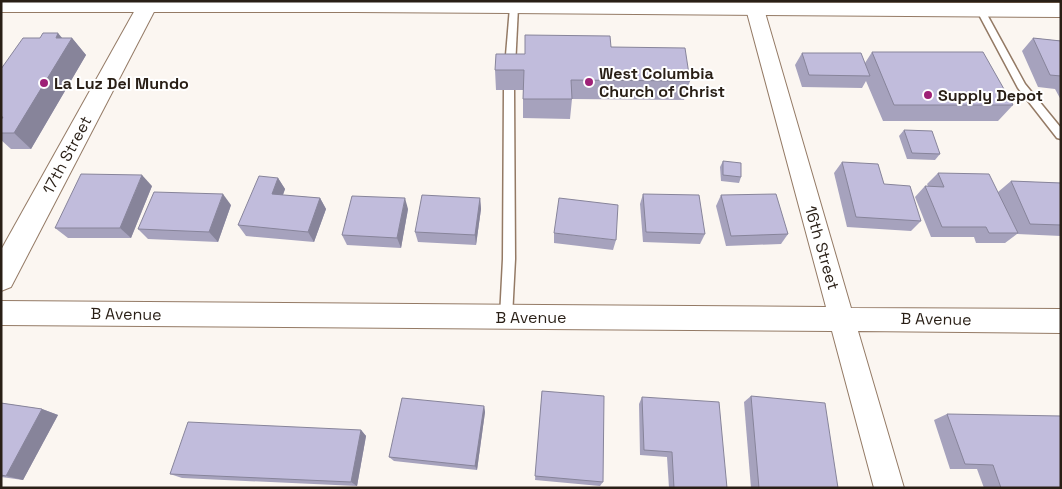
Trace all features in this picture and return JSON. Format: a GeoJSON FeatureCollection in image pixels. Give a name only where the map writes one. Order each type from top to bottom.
{"type":"FeatureCollection","features":[{"type":"Feature","properties":{"kind":"main road"},"geometry":{"type":"LineString","coordinates":[[11,4],[121,3],[147,6],[320,3],[740,6],[929,5],[1061,10]]}},
{"type":"Feature","properties":{"kind":"main road","name":"17th Street"},"geometry":{"type":"LineString","coordinates":[[1,278],[147,6]]}},
{"type":"Feature","properties":{"kind":"street","name":"16th Street"},"geometry":{"type":"LineString","coordinates":[[740,6],[842,318],[889,488]]}},
{"type":"Feature","properties":{"kind":"street","name":"B Avenue"},"geometry":{"type":"LineString","coordinates":[[1,313],[1061,321]]}},
{"type":"Feature","properties":{"kind":"lane"},"geometry":{"type":"LineString","coordinates":[[510,74],[526,5]]}},
{"type":"Feature","properties":{"kind":"lane"},"geometry":{"type":"LineString","coordinates":[[970,7],[1021,86],[1061,135]]}},
{"type":"Feature","properties":{"kind":"lane"},"geometry":{"type":"LineString","coordinates":[[506,317],[509,259],[509,90]]}},
{"type":"Feature","properties":{"kind":"building"},"geometry":{"type":"Polygon","coordinates":[[[43,33],[58,33],[56,38],[72,38],[14,133],[1,133],[1,120],[3,117],[1,117],[1,69],[23,38],[40,38],[43,33]]]}},
{"type":"Feature","properties":{"kind":"building"},"geometry":{"type":"Polygon","coordinates":[[[525,35],[610,36],[611,47],[685,48],[690,81],[571,80],[572,99],[523,99],[524,70],[495,70],[496,54],[525,54],[525,35]]]}},
{"type":"Feature","properties":{"kind":"building"},"geometry":{"type":"Polygon","coordinates":[[[1033,38],[1061,41],[1061,76],[1050,75],[1033,38]]]}},
{"type":"Feature","properties":{"kind":"building"},"geometry":{"type":"Polygon","coordinates":[[[872,52],[983,52],[1013,105],[894,105],[872,52]]]}},
{"type":"Feature","properties":{"kind":"building"},"geometry":{"type":"Polygon","coordinates":[[[802,53],[861,53],[870,76],[809,75],[802,53]]]}},
{"type":"Feature","properties":{"kind":"building"},"geometry":{"type":"Polygon","coordinates":[[[904,130],[932,131],[940,154],[912,153],[904,130]]]}},
{"type":"Feature","properties":{"kind":"building"},"geometry":{"type":"Polygon","coordinates":[[[723,161],[741,163],[741,177],[723,175],[723,161]]]}},
{"type":"Feature","properties":{"kind":"building"},"geometry":{"type":"Polygon","coordinates":[[[842,162],[878,164],[884,184],[910,186],[921,221],[856,217],[842,162]]]}},
{"type":"Feature","properties":{"kind":"building"},"geometry":{"type":"Polygon","coordinates":[[[938,173],[989,174],[1018,233],[989,233],[986,227],[942,227],[925,186],[944,187],[938,173]]]}},
{"type":"Feature","properties":{"kind":"building"},"geometry":{"type":"Polygon","coordinates":[[[81,174],[142,175],[120,228],[55,228],[81,174]]]}},
{"type":"Feature","properties":{"kind":"building"},"geometry":{"type":"Polygon","coordinates":[[[259,176],[278,178],[272,194],[320,198],[308,232],[238,225],[259,176]]]}},
{"type":"Feature","properties":{"kind":"building"},"geometry":{"type":"Polygon","coordinates":[[[1011,181],[1061,183],[1061,225],[1030,224],[1011,181]]]}},
{"type":"Feature","properties":{"kind":"building"},"geometry":{"type":"Polygon","coordinates":[[[154,192],[223,194],[209,232],[138,229],[154,192]]]}},
{"type":"Feature","properties":{"kind":"building"},"geometry":{"type":"Polygon","coordinates":[[[643,194],[699,195],[705,234],[646,232],[643,194]]]}},
{"type":"Feature","properties":{"kind":"building"},"geometry":{"type":"Polygon","coordinates":[[[776,194],[788,234],[731,236],[721,195],[776,194]]]}},
{"type":"Feature","properties":{"kind":"building"},"geometry":{"type":"Polygon","coordinates":[[[422,195],[480,198],[475,235],[415,232],[422,195]]]}},
{"type":"Feature","properties":{"kind":"building"},"geometry":{"type":"Polygon","coordinates":[[[352,196],[405,198],[397,238],[342,235],[352,196]]]}},
{"type":"Feature","properties":{"kind":"building"},"geometry":{"type":"Polygon","coordinates":[[[559,198],[618,205],[616,240],[554,233],[559,198]]]}},
{"type":"Feature","properties":{"kind":"building"},"geometry":{"type":"Polygon","coordinates":[[[542,391],[604,396],[603,482],[535,476],[542,391]]]}},
{"type":"Feature","properties":{"kind":"building"},"geometry":{"type":"Polygon","coordinates":[[[751,396],[825,403],[838,488],[759,488],[751,396]]]}},
{"type":"Feature","properties":{"kind":"building"},"geometry":{"type":"Polygon","coordinates":[[[642,397],[719,402],[727,488],[674,488],[672,452],[644,450],[642,397]]]}},
{"type":"Feature","properties":{"kind":"building"},"geometry":{"type":"Polygon","coordinates":[[[402,398],[484,406],[475,466],[389,457],[402,398]]]}},
{"type":"Feature","properties":{"kind":"building"},"geometry":{"type":"Polygon","coordinates":[[[1,403],[42,409],[6,476],[1,475],[1,403]]]}},
{"type":"Feature","properties":{"kind":"building"},"geometry":{"type":"Polygon","coordinates":[[[947,414],[1061,416],[1061,488],[1001,488],[993,465],[965,464],[947,414]]]}},
{"type":"Feature","properties":{"kind":"building"},"geometry":{"type":"Polygon","coordinates":[[[188,422],[361,430],[351,482],[170,474],[188,422]]]}},
{"type":"Feature","properties":{"kind":"place","name":"West Columbia Church of Christ"},"geometry":{"type":"Point","coordinates":[589,82]}},
{"type":"Feature","properties":{"kind":"place","name":"La Luz Del Mundo"},"geometry":{"type":"Point","coordinates":[44,83]}},
{"type":"Feature","properties":{"kind":"place","name":"Supply Depot"},"geometry":{"type":"Point","coordinates":[928,95]}}]}
